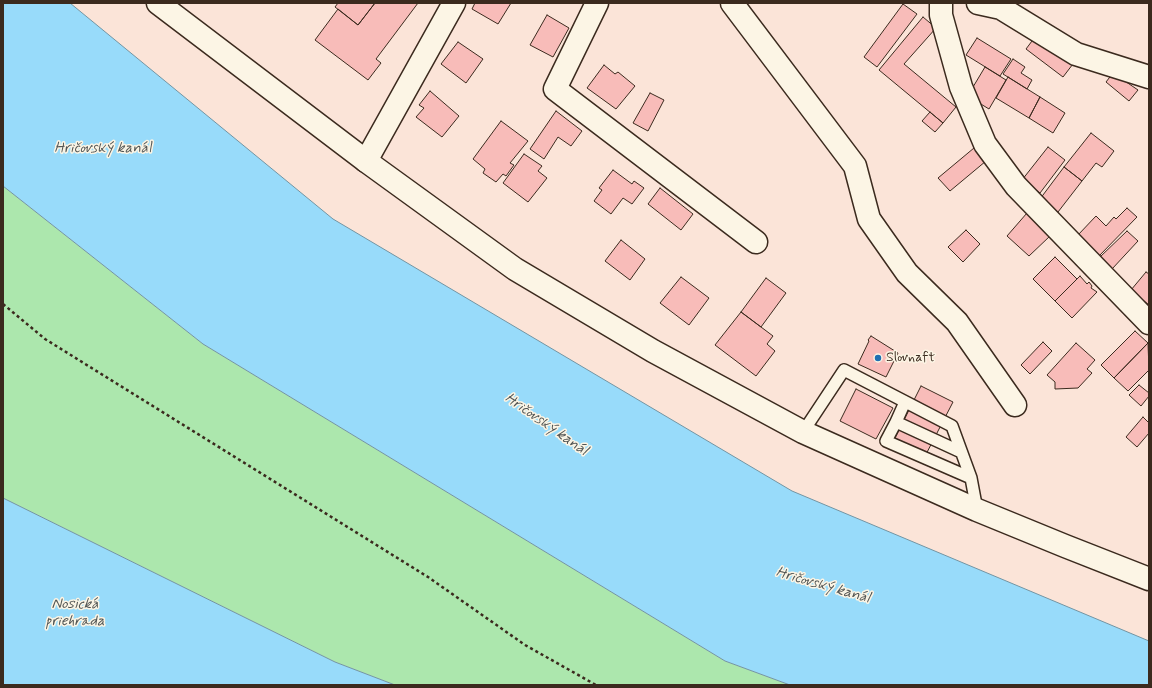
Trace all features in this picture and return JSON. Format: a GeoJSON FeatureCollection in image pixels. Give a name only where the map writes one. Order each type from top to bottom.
{"type":"FeatureCollection","features":[{"type":"Feature","properties":{"kind":"street"},"geometry":{"type":"LineString","coordinates":[[158,3],[366,161],[515,269],[653,351],[803,432],[977,510],[1149,579]]}},
{"type":"Feature","properties":{"kind":"street"},"geometry":{"type":"LineString","coordinates":[[366,161],[454,3]]}},
{"type":"Feature","properties":{"kind":"street"},"geometry":{"type":"LineString","coordinates":[[597,3],[555,89],[756,242]]}},
{"type":"Feature","properties":{"kind":"street"},"geometry":{"type":"LineString","coordinates":[[732,3],[855,166],[869,219],[907,273],[957,322],[1015,405]]}},
{"type":"Feature","properties":{"kind":"street"},"geometry":{"type":"LineString","coordinates":[[978,3],[1001,8],[1076,54],[1149,77]]}},
{"type":"Feature","properties":{"kind":"street"},"geometry":{"type":"LineString","coordinates":[[936,7],[961,87],[985,144],[1016,186],[1149,323]]}},
{"type":"Feature","properties":{"kind":"lane"},"geometry":{"type":"LineString","coordinates":[[803,432],[844,370],[952,426],[971,478],[977,510]]}},
{"type":"Feature","properties":{"kind":"lane"},"geometry":{"type":"LineString","coordinates":[[905,402],[886,441],[971,478]]}},
{"type":"Feature","properties":{"kind":"lane"},"geometry":{"type":"LineString","coordinates":[[896,422],[961,452]]}},
{"type":"Feature","properties":{"kind":"path"},"geometry":{"type":"LineString","coordinates":[[3,304],[52,343],[428,578],[525,644],[596,685]]}},
{"type":"Feature","properties":{"kind":"green space"},"geometry":{"type":"Polygon","coordinates":[[[3,186],[203,344],[725,661],[790,685],[395,685],[335,662],[3,498],[3,186]]]}},
{"type":"Feature","properties":{"kind":"water","name":"Hričovský kanál"},"geometry":{"type":"Polygon","coordinates":[[[3,3],[70,3],[333,219],[792,491],[1149,641],[1149,685],[790,685],[725,661],[203,344],[3,186],[3,3]]]}},
{"type":"Feature","properties":{"kind":"water","name":"Nosická priehrada"},"geometry":{"type":"Polygon","coordinates":[[[3,498],[335,662],[395,685],[3,685],[3,498]]]}},
{"type":"Feature","properties":{"kind":"building"},"geometry":{"type":"Polygon","coordinates":[[[338,3],[375,3],[358,25],[335,7],[338,3]]]}},
{"type":"Feature","properties":{"kind":"building"},"geometry":{"type":"Polygon","coordinates":[[[375,3],[418,3],[376,59],[381,63],[368,80],[315,40],[338,9],[358,25],[375,3]]]}},
{"type":"Feature","properties":{"kind":"building"},"geometry":{"type":"Polygon","coordinates":[[[475,3],[511,3],[498,24],[472,9],[475,3]]]}},
{"type":"Feature","properties":{"kind":"building"},"geometry":{"type":"Polygon","coordinates":[[[903,4],[917,14],[877,67],[864,57],[903,4]]]}},
{"type":"Feature","properties":{"kind":"building"},"geometry":{"type":"Polygon","coordinates":[[[547,15],[569,28],[553,57],[530,45],[547,15]]]}},
{"type":"Feature","properties":{"kind":"building"},"geometry":{"type":"Polygon","coordinates":[[[923,17],[936,28],[904,64],[956,107],[943,123],[879,70],[923,17]]]}},
{"type":"Feature","properties":{"kind":"building"},"geometry":{"type":"Polygon","coordinates":[[[1038,33],[1076,60],[1063,77],[1026,49],[1038,33]]]}},
{"type":"Feature","properties":{"kind":"building"},"geometry":{"type":"Polygon","coordinates":[[[977,38],[1011,59],[1000,76],[966,55],[977,38]]]}},
{"type":"Feature","properties":{"kind":"building"},"geometry":{"type":"Polygon","coordinates":[[[458,42],[483,59],[466,83],[441,64],[458,42]]]}},
{"type":"Feature","properties":{"kind":"building"},"geometry":{"type":"Polygon","coordinates":[[[1013,59],[1025,67],[1021,73],[1032,80],[1027,89],[1003,74],[1013,59]]]}},
{"type":"Feature","properties":{"kind":"building"},"geometry":{"type":"Polygon","coordinates":[[[604,65],[615,74],[618,72],[635,86],[616,109],[587,88],[604,65]]]}},
{"type":"Feature","properties":{"kind":"building"},"geometry":{"type":"Polygon","coordinates":[[[985,67],[1006,80],[989,109],[971,98],[970,92],[985,67]]]}},
{"type":"Feature","properties":{"kind":"building"},"geometry":{"type":"Polygon","coordinates":[[[1113,73],[1138,90],[1129,101],[1106,82],[1113,73]]]}},
{"type":"Feature","properties":{"kind":"building"},"geometry":{"type":"Polygon","coordinates":[[[1008,77],[1040,97],[1029,118],[996,98],[1008,77]]]}},
{"type":"Feature","properties":{"kind":"building"},"geometry":{"type":"Polygon","coordinates":[[[430,91],[459,116],[442,137],[416,117],[424,108],[419,105],[430,91]]]}},
{"type":"Feature","properties":{"kind":"building"},"geometry":{"type":"Polygon","coordinates":[[[650,93],[664,100],[648,131],[633,123],[650,93]]]}},
{"type":"Feature","properties":{"kind":"building"},"geometry":{"type":"Polygon","coordinates":[[[1040,97],[1065,113],[1053,133],[1029,118],[1040,97]]]}},
{"type":"Feature","properties":{"kind":"building"},"geometry":{"type":"Polygon","coordinates":[[[556,111],[582,131],[571,146],[558,137],[544,159],[530,149],[556,111]]]}},
{"type":"Feature","properties":{"kind":"building"},"geometry":{"type":"Polygon","coordinates":[[[930,112],[943,123],[935,132],[922,121],[930,112]]]}},
{"type":"Feature","properties":{"kind":"building"},"geometry":{"type":"Polygon","coordinates":[[[501,121],[528,141],[510,163],[514,165],[506,176],[503,174],[496,182],[483,173],[485,169],[473,159],[501,121]]]}},
{"type":"Feature","properties":{"kind":"building"},"geometry":{"type":"Polygon","coordinates":[[[1091,133],[1114,151],[1102,167],[1096,163],[1082,181],[1064,167],[1091,133]]]}},
{"type":"Feature","properties":{"kind":"building"},"geometry":{"type":"Polygon","coordinates":[[[1048,147],[1065,160],[1040,193],[1022,180],[1048,147]]]}},
{"type":"Feature","properties":{"kind":"building"},"geometry":{"type":"Polygon","coordinates":[[[974,148],[986,161],[950,191],[938,178],[974,148]]]}},
{"type":"Feature","properties":{"kind":"building"},"geometry":{"type":"Polygon","coordinates":[[[524,154],[542,166],[538,171],[547,178],[528,202],[503,183],[524,154]]]}},
{"type":"Feature","properties":{"kind":"building"},"geometry":{"type":"Polygon","coordinates":[[[1064,167],[1082,181],[1058,212],[1040,199],[1064,167]]]}},
{"type":"Feature","properties":{"kind":"building"},"geometry":{"type":"Polygon","coordinates":[[[613,170],[632,184],[634,181],[644,188],[632,204],[623,198],[611,214],[594,201],[602,190],[599,188],[613,170]]]}},
{"type":"Feature","properties":{"kind":"building"},"geometry":{"type":"Polygon","coordinates":[[[660,188],[693,214],[681,230],[648,204],[660,188]]]}},
{"type":"Feature","properties":{"kind":"building"},"geometry":{"type":"Polygon","coordinates":[[[1127,208],[1137,217],[1099,256],[1078,235],[1096,216],[1106,226],[1114,217],[1116,219],[1127,208]]]}},
{"type":"Feature","properties":{"kind":"building"},"geometry":{"type":"Polygon","coordinates":[[[1027,213],[1050,236],[1029,256],[1007,236],[1027,213]]]}},
{"type":"Feature","properties":{"kind":"building"},"geometry":{"type":"Polygon","coordinates":[[[966,230],[980,244],[963,262],[948,247],[966,230]]]}},
{"type":"Feature","properties":{"kind":"building"},"geometry":{"type":"Polygon","coordinates":[[[1127,231],[1138,241],[1112,269],[1100,257],[1127,231]]]}},
{"type":"Feature","properties":{"kind":"building"},"geometry":{"type":"Polygon","coordinates":[[[621,240],[645,259],[630,280],[605,261],[621,240]]]}},
{"type":"Feature","properties":{"kind":"building"},"geometry":{"type":"Polygon","coordinates":[[[1055,257],[1077,279],[1055,301],[1033,279],[1055,257]]]}},
{"type":"Feature","properties":{"kind":"building"},"geometry":{"type":"Polygon","coordinates":[[[1146,272],[1149,274],[1149,305],[1131,290],[1146,272]]]}},
{"type":"Feature","properties":{"kind":"building"},"geometry":{"type":"Polygon","coordinates":[[[1080,276],[1087,284],[1089,282],[1092,286],[1091,288],[1097,292],[1072,318],[1055,301],[1080,276]]]}},
{"type":"Feature","properties":{"kind":"building"},"geometry":{"type":"Polygon","coordinates":[[[681,277],[709,298],[689,325],[660,303],[681,277]]]}},
{"type":"Feature","properties":{"kind":"building"},"geometry":{"type":"Polygon","coordinates":[[[766,278],[786,293],[761,327],[741,312],[766,278]]]}},
{"type":"Feature","properties":{"kind":"building"},"geometry":{"type":"Polygon","coordinates":[[[741,312],[773,336],[767,344],[775,351],[756,376],[715,345],[741,312]]]}},
{"type":"Feature","properties":{"kind":"building"},"geometry":{"type":"Polygon","coordinates":[[[1135,331],[1148,343],[1114,378],[1101,365],[1135,331]]]}},
{"type":"Feature","properties":{"kind":"building","name":"Slovnaft"},"geometry":{"type":"Polygon","coordinates":[[[871,336],[898,353],[886,377],[858,364],[871,336]]]}},
{"type":"Feature","properties":{"kind":"building"},"geometry":{"type":"Polygon","coordinates":[[[1043,342],[1052,351],[1030,374],[1021,365],[1043,342]]]}},
{"type":"Feature","properties":{"kind":"building"},"geometry":{"type":"Polygon","coordinates":[[[1076,343],[1095,360],[1087,369],[1092,373],[1078,388],[1055,389],[1055,382],[1047,375],[1076,343]]]}},
{"type":"Feature","properties":{"kind":"building"},"geometry":{"type":"Polygon","coordinates":[[[1148,343],[1149,370],[1128,391],[1114,378],[1148,343]]]}},
{"type":"Feature","properties":{"kind":"building"},"geometry":{"type":"Polygon","coordinates":[[[1139,385],[1149,393],[1149,396],[1141,406],[1129,395],[1139,385]]]}},
{"type":"Feature","properties":{"kind":"building"},"geometry":{"type":"Polygon","coordinates":[[[921,386],[953,402],[922,462],[891,446],[921,386]]]}},
{"type":"Feature","properties":{"kind":"building","name":"Slovnaft"},"geometry":{"type":"Polygon","coordinates":[[[856,389],[893,408],[876,439],[840,421],[856,389]]]}},
{"type":"Feature","properties":{"kind":"building"},"geometry":{"type":"Polygon","coordinates":[[[1143,417],[1149,423],[1149,433],[1137,447],[1126,437],[1143,417]]]}},
{"type":"Feature","properties":{"kind":"place","name":"Slovnaft"},"geometry":{"type":"Point","coordinates":[878,358]}}]}
